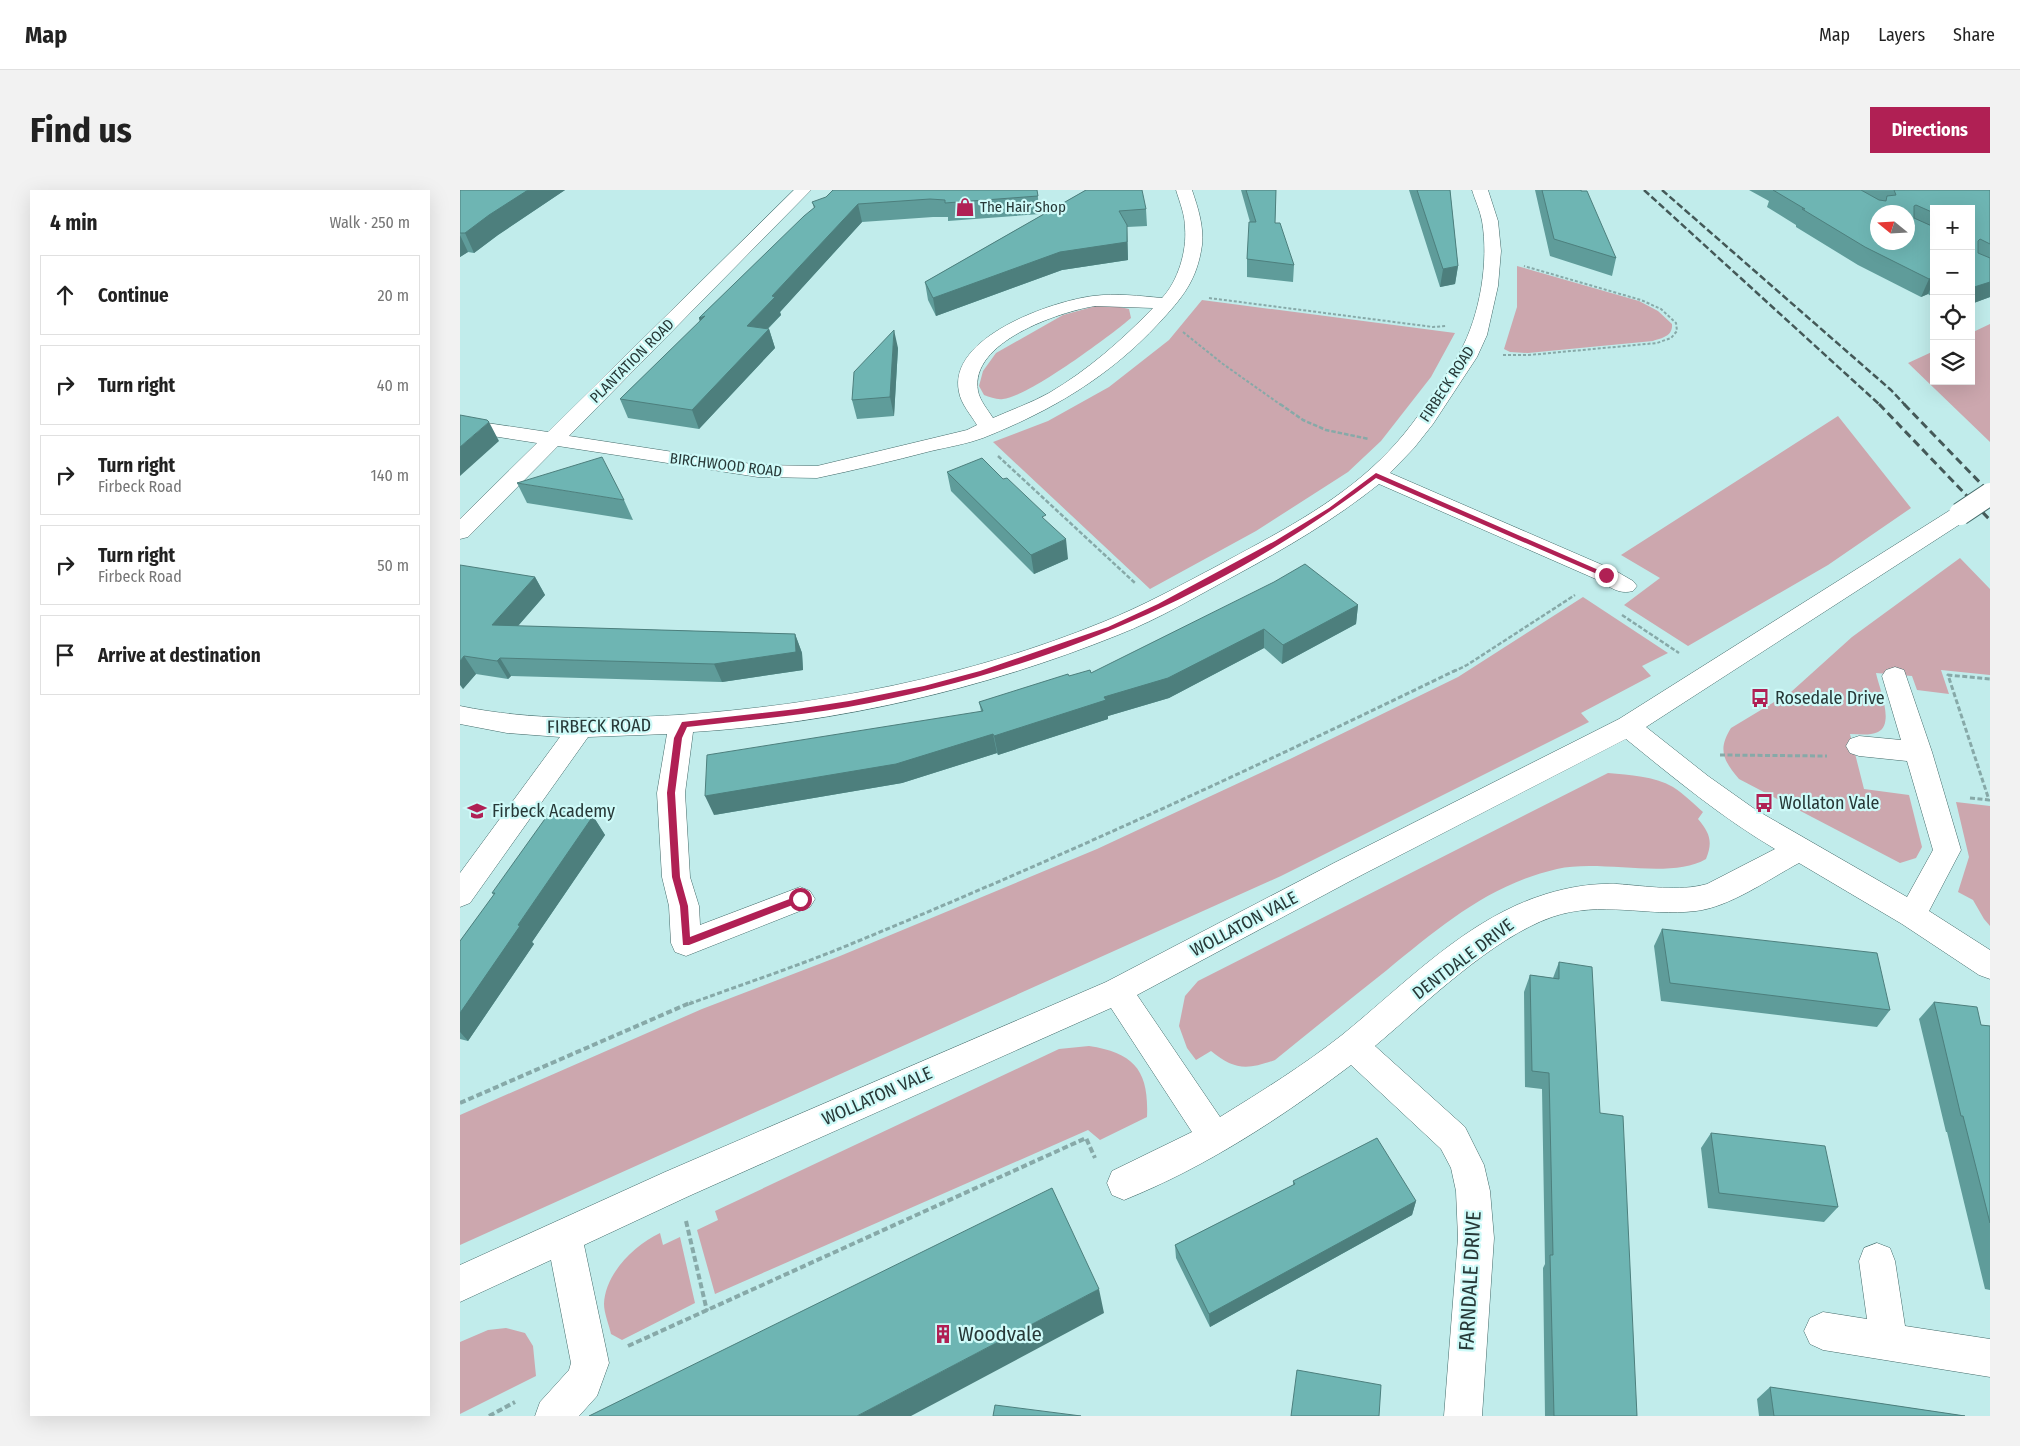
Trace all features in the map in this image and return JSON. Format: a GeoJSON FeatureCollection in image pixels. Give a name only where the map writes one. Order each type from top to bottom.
{"type":"FeatureCollection","features":[{"type":"Feature","properties":{"kind":"street","name":"PLANTATION ROAD"},"geometry":{"type":"LineString","coordinates":[[460,532],[803,190]]}},
{"type":"Feature","properties":{"kind":"street","name":"BIRCHWOOD ROAD"},"geometry":{"type":"LineString","coordinates":[[460,426],[758,471],[789,473],[817,472],[864,462],[981,430],[1054,398],[1092,374],[1132,340],[1172,299],[1186,273],[1193,246],[1194,229],[1192,215],[1184,190]]}},
{"type":"Feature","properties":{"kind":"street","name":"FIRBECK ROAD"},"geometry":{"type":"LineString","coordinates":[[460,715],[529,726],[580,729],[684,724],[797,712],[849,704],[982,673],[1110,629],[1160,606],[1277,543],[1331,509],[1376,475],[1404,446],[1434,410],[1474,342],[1489,288],[1492,259],[1490,221],[1480,190]]}},
{"type":"Feature","properties":{"kind":"street"},"geometry":{"type":"LineString","coordinates":[[981,430],[968,391],[968,378],[972,366],[982,352],[998,339],[1043,313],[1071,305],[1113,300],[1172,299]]}},
{"type":"Feature","properties":{"kind":"street"},"geometry":{"type":"LineString","coordinates":[[1376,475],[1616,581]]}},
{"type":"Feature","properties":{"kind":"street","name":"WOLLATON VALE"},"geometry":{"type":"LineString","coordinates":[[460,1284],[677,1184],[1117,991],[1344,871],[1628,726],[1990,494]]}},
{"type":"Feature","properties":{"kind":"street"},"geometry":{"type":"LineString","coordinates":[[1895,676],[1947,850],[1912,915]]}},
{"type":"Feature","properties":{"kind":"street"},"geometry":{"type":"LineString","coordinates":[[684,724],[678,738],[671,793],[676,877],[684,906],[686,943],[800,899]]}},
{"type":"Feature","properties":{"kind":"street"},"geometry":{"type":"LineString","coordinates":[[1628,726],[1698,783],[1746,818],[1912,915],[1990,966]]}},
{"type":"Feature","properties":{"kind":"street"},"geometry":{"type":"LineString","coordinates":[[460,895],[580,729]]}},
{"type":"Feature","properties":{"kind":"street"},"geometry":{"type":"LineString","coordinates":[[1859,746],[1919,752]]}},
{"type":"Feature","properties":{"kind":"street","name":"DENTDALE DRIVE"},"geometry":{"type":"LineString","coordinates":[[1124,1183],[1215,1138],[1287,1094],[1352,1046],[1464,953],[1516,919],[1547,906],[1578,898],[1615,896],[1671,900],[1697,899],[1715,894],[1799,849]]}},
{"type":"Feature","properties":{"kind":"street"},"geometry":{"type":"LineString","coordinates":[[1117,991],[1215,1138]]}},
{"type":"Feature","properties":{"kind":"street","name":"FARNDALE DRIVE"},"geometry":{"type":"LineString","coordinates":[[1352,1046],[1419,1105],[1453,1138],[1467,1165],[1473,1191],[1476,1238],[1463,1416]]}},
{"type":"Feature","properties":{"kind":"street"},"geometry":{"type":"LineString","coordinates":[[554,1416],[583,1382],[590,1363],[564,1237]]}},
{"type":"Feature","properties":{"kind":"street"},"geometry":{"type":"LineString","coordinates":[[1877,1261],[1889,1342]]}},
{"type":"Feature","properties":{"kind":"street"},"geometry":{"type":"LineString","coordinates":[[1823,1332],[1990,1358]]}},
{"type":"Feature","properties":{"kind":"path"},"geometry":{"type":"LineString","coordinates":[[1172,299],[1433,326],[1454,326],[1474,342],[1503,355],[1529,355],[1647,344],[1667,340],[1677,331],[1676,323],[1652,304],[1492,259]]}},
{"type":"Feature","properties":{"kind":"path"},"geometry":{"type":"LineString","coordinates":[[1151,320],[1187,334],[1224,364],[1303,420],[1326,430],[1404,446]]}},
{"type":"Feature","properties":{"kind":"path"},"geometry":{"type":"LineString","coordinates":[[981,430],[1160,606]]}},
{"type":"Feature","properties":{"kind":"path"},"geometry":{"type":"LineString","coordinates":[[460,1103],[682,1006],[858,941],[1091,840],[1291,749],[1467,665],[1616,581]]}},
{"type":"Feature","properties":{"kind":"path"},"geometry":{"type":"LineString","coordinates":[[1621,614],[1672,648]]}},
{"type":"Feature","properties":{"kind":"path"},"geometry":{"type":"LineString","coordinates":[[1931,794],[1988,800],[1948,675],[1990,679]]}},
{"type":"Feature","properties":{"kind":"path"},"geometry":{"type":"LineString","coordinates":[[1676,764],[1718,755],[1852,756],[1859,746]]}},
{"type":"Feature","properties":{"kind":"path"},"geometry":{"type":"LineString","coordinates":[[590,1363],[1086,1138],[1111,1189],[1124,1183]]}},
{"type":"Feature","properties":{"kind":"path"},"geometry":{"type":"LineString","coordinates":[[677,1184],[707,1311]]}},
{"type":"Feature","properties":{"kind":"path"},"geometry":{"type":"LineString","coordinates":[[490,1416],[523,1398]]}},
{"type":"Feature","properties":{"kind":"shaded area"},"geometry":{"type":"Polygon","coordinates":[[[1517,266],[1639,301],[1658,311],[1672,324],[1671,331],[1667,336],[1653,341],[1528,353],[1510,352],[1504,349],[1517,307],[1517,266]]]}},
{"type":"Feature","properties":{"kind":"shaded area"},"geometry":{"type":"Polygon","coordinates":[[[1202,300],[1455,333],[1431,377],[1381,441],[1348,472],[1256,531],[1150,589],[993,442],[1048,421],[1109,387],[1169,340],[1202,300]]]}},
{"type":"Feature","properties":{"kind":"shaded area"},"geometry":{"type":"Polygon","coordinates":[[[1096,306],[1115,306],[1129,309],[1131,318],[1088,351],[1031,388],[1015,396],[1003,399],[984,395],[979,386],[983,371],[996,353],[1063,315],[1096,306]]]}},
{"type":"Feature","properties":{"kind":"shaded area"},"geometry":{"type":"Polygon","coordinates":[[[1990,324],[1990,442],[1931,385],[1975,385],[1975,331],[1990,324]]]}},
{"type":"Feature","properties":{"kind":"shaded area"},"geometry":{"type":"Polygon","coordinates":[[[1930,353],[1930,384],[1908,363],[1930,353]]]}},
{"type":"Feature","properties":{"kind":"shaded area"},"geometry":{"type":"Polygon","coordinates":[[[1838,416],[1911,508],[1828,565],[1688,646],[1624,605],[1660,578],[1621,555],[1838,416]]]}},
{"type":"Feature","properties":{"kind":"shaded area"},"geometry":{"type":"Polygon","coordinates":[[[1960,558],[1990,589],[1990,675],[1941,670],[1949,694],[1917,690],[1912,676],[1876,673],[1885,705],[1886,714],[1883,728],[1871,734],[1850,734],[1864,789],[1909,795],[1922,847],[1916,858],[1900,863],[1739,779],[1729,767],[1723,749],[1731,728],[1791,692],[1852,637],[1960,558]]]}},
{"type":"Feature","properties":{"kind":"shaded area"},"geometry":{"type":"Polygon","coordinates":[[[1583,597],[1668,653],[1642,666],[1651,676],[1581,713],[1589,722],[1281,876],[460,1245],[460,1115],[702,1009],[840,956],[1097,849],[1290,759],[1458,677],[1583,597]]]}},
{"type":"Feature","properties":{"kind":"shaded area"},"geometry":{"type":"Polygon","coordinates":[[[1608,773],[1658,780],[1673,787],[1689,799],[1703,812],[1698,819],[1708,833],[1710,843],[1706,859],[1691,865],[1674,868],[1575,867],[1557,869],[1532,876],[1509,885],[1487,897],[1446,923],[1275,1060],[1249,1067],[1241,1066],[1227,1062],[1211,1051],[1196,1060],[1187,1048],[1179,1026],[1185,996],[1198,981],[1608,773]]]}},
{"type":"Feature","properties":{"kind":"shaded area"},"geometry":{"type":"Polygon","coordinates":[[[1956,802],[1990,806],[1990,926],[1973,900],[1958,892],[1969,857],[1956,802]]]}},
{"type":"Feature","properties":{"kind":"shaded area"},"geometry":{"type":"Polygon","coordinates":[[[1089,1046],[1118,1054],[1128,1059],[1136,1067],[1142,1076],[1145,1087],[1147,1117],[1100,1140],[1088,1130],[715,1294],[697,1230],[718,1220],[715,1211],[1059,1049],[1089,1046]]]}},
{"type":"Feature","properties":{"kind":"shaded area"},"geometry":{"type":"Polygon","coordinates":[[[660,1233],[663,1245],[680,1237],[695,1303],[622,1340],[611,1334],[604,1308],[606,1293],[615,1272],[631,1253],[650,1238],[660,1233]]]}},
{"type":"Feature","properties":{"kind":"shaded area"},"geometry":{"type":"Polygon","coordinates":[[[506,1328],[525,1333],[533,1346],[536,1376],[460,1414],[460,1342],[488,1330],[506,1328]]]}},
{"type":"Feature","properties":{"kind":"building"},"geometry":{"type":"Polygon","coordinates":[[[460,190],[528,190],[465,233],[460,233],[460,190]]]}},
{"type":"Feature","properties":{"kind":"building"},"geometry":{"type":"Polygon","coordinates":[[[833,190],[1037,190],[1038,196],[945,203],[945,200],[930,199],[858,204],[772,296],[775,297],[747,326],[769,329],[692,410],[620,399],[705,316],[699,318],[815,207],[812,202],[826,197],[833,190]]]}},
{"type":"Feature","properties":{"kind":"building"},"geometry":{"type":"Polygon","coordinates":[[[1086,190],[1142,190],[1146,209],[1119,211],[1127,225],[1127,242],[1060,252],[933,298],[925,282],[1086,190]]]}},
{"type":"Feature","properties":{"kind":"building"},"geometry":{"type":"Polygon","coordinates":[[[1246,190],[1276,190],[1275,223],[1280,223],[1294,265],[1247,259],[1249,222],[1256,222],[1246,190]]]}},
{"type":"Feature","properties":{"kind":"building"},"geometry":{"type":"Polygon","coordinates":[[[1417,190],[1450,190],[1458,266],[1443,269],[1417,190]]]}},
{"type":"Feature","properties":{"kind":"building"},"geometry":{"type":"Polygon","coordinates":[[[1542,190],[1587,191],[1616,258],[1554,239],[1542,190]]]}},
{"type":"Feature","properties":{"kind":"building"},"geometry":{"type":"Polygon","coordinates":[[[1773,190],[1861,190],[1879,200],[1886,201],[1887,196],[1896,195],[1894,190],[1990,190],[1990,244],[1980,239],[1978,241],[1978,253],[1990,258],[1990,282],[1975,287],[1975,205],[1930,205],[1930,211],[1916,205],[1870,205],[1870,250],[1802,209],[1805,209],[1773,190]]]}},
{"type":"Feature","properties":{"kind":"building"},"geometry":{"type":"Polygon","coordinates":[[[1915,218],[1930,225],[1929,279],[1871,250],[1915,250],[1915,218]]]}},
{"type":"Feature","properties":{"kind":"building"},"geometry":{"type":"Polygon","coordinates":[[[894,330],[890,397],[852,400],[854,372],[894,330]]]}},
{"type":"Feature","properties":{"kind":"building"},"geometry":{"type":"Polygon","coordinates":[[[460,415],[489,422],[460,447],[460,415]]]}},
{"type":"Feature","properties":{"kind":"building"},"geometry":{"type":"Polygon","coordinates":[[[602,457],[624,500],[517,483],[602,457]]]}},
{"type":"Feature","properties":{"kind":"building"},"geometry":{"type":"Polygon","coordinates":[[[982,458],[1003,479],[1007,478],[1046,515],[1042,517],[1066,539],[1031,555],[947,472],[982,458]]]}},
{"type":"Feature","properties":{"kind":"building"},"geometry":{"type":"Polygon","coordinates":[[[1305,564],[1358,605],[1283,645],[1264,629],[1168,678],[1104,697],[1106,700],[994,736],[993,734],[896,764],[705,796],[707,755],[983,711],[979,702],[1068,674],[1069,676],[1090,670],[1091,673],[1274,582],[1305,564]]]}},
{"type":"Feature","properties":{"kind":"building"},"geometry":{"type":"Polygon","coordinates":[[[460,565],[535,577],[492,625],[795,634],[796,652],[714,664],[500,658],[497,661],[464,656],[460,661],[460,565]]]}},
{"type":"Feature","properties":{"kind":"building"},"geometry":{"type":"Polygon","coordinates":[[[552,809],[593,816],[460,1013],[460,941],[552,809]]]}},
{"type":"Feature","properties":{"kind":"building"},"geometry":{"type":"Polygon","coordinates":[[[1662,929],[1877,953],[1890,1010],[1670,983],[1662,929]]]}},
{"type":"Feature","properties":{"kind":"building"},"geometry":{"type":"Polygon","coordinates":[[[1559,962],[1592,967],[1600,1113],[1623,1116],[1637,1416],[1554,1416],[1550,1255],[1553,1255],[1549,1073],[1532,1071],[1530,975],[1559,979],[1559,962]]]}},
{"type":"Feature","properties":{"kind":"building"},"geometry":{"type":"Polygon","coordinates":[[[1934,1002],[1977,1007],[1981,1025],[1990,1026],[1990,1223],[1963,1116],[1961,1116],[1934,1002]]]}},
{"type":"Feature","properties":{"kind":"building"},"geometry":{"type":"Polygon","coordinates":[[[1711,1133],[1825,1146],[1838,1207],[1719,1193],[1711,1133]]]}},
{"type":"Feature","properties":{"kind":"building"},"geometry":{"type":"Polygon","coordinates":[[[1377,1138],[1416,1201],[1209,1314],[1175,1245],[1295,1184],[1293,1181],[1377,1138]]]}},
{"type":"Feature","properties":{"kind":"building","name":"Woodvale"},"geometry":{"type":"Polygon","coordinates":[[[1052,1188],[1099,1289],[857,1416],[589,1416],[1052,1188]]]}},
{"type":"Feature","properties":{"kind":"building"},"geometry":{"type":"Polygon","coordinates":[[[1297,1370],[1381,1385],[1379,1416],[1291,1416],[1297,1370]]]}},
{"type":"Feature","properties":{"kind":"building"},"geometry":{"type":"Polygon","coordinates":[[[1770,1387],[1965,1416],[1774,1416],[1770,1387]]]}},
{"type":"Feature","properties":{"kind":"building"},"geometry":{"type":"Polygon","coordinates":[[[995,1405],[1081,1416],[993,1416],[995,1405]]]}},
{"type":"Feature","properties":{"kind":"railway"},"geometry":{"type":"LineString","coordinates":[[1644,190],[1880,405]]}},
{"type":"Feature","properties":{"kind":"railway"},"geometry":{"type":"LineString","coordinates":[[1662,190],[1891,390],[1905,405]]}},
{"type":"Feature","properties":{"kind":"railway"},"geometry":{"type":"LineString","coordinates":[[1904,404],[1990,493]]}},
{"type":"Feature","properties":{"kind":"railway"},"geometry":{"type":"LineString","coordinates":[[1880,405],[1990,520]]}},
{"type":"Feature","properties":{"kind":"place","name":"The Hair Shop"},"geometry":{"type":"Point","coordinates":[965,207]}},
{"type":"Feature","properties":{"kind":"place","name":"Rosedale Drive"},"geometry":{"type":"Point","coordinates":[1760,698]}},
{"type":"Feature","properties":{"kind":"place","name":"Wollaton Vale"},"geometry":{"type":"Point","coordinates":[1764,803]}},
{"type":"Feature","properties":{"kind":"place","name":"Firbeck Academy"},"geometry":{"type":"Point","coordinates":[477,811]}},
{"type":"Feature","properties":{"kind":"place","name":"Woodvale"},"geometry":{"type":"Point","coordinates":[943,1334]}},
{"type":"Feature","properties":{"kind":"route"},"geometry":{"type":"LineString","coordinates":[[800,899],[686,943],[684,906],[676,877],[671,793],[678,738],[684,724],[797,712],[849,704],[924,688],[982,673],[1110,629],[1160,606],[1277,543],[1331,509],[1376,475],[1606,575]]}}]}
